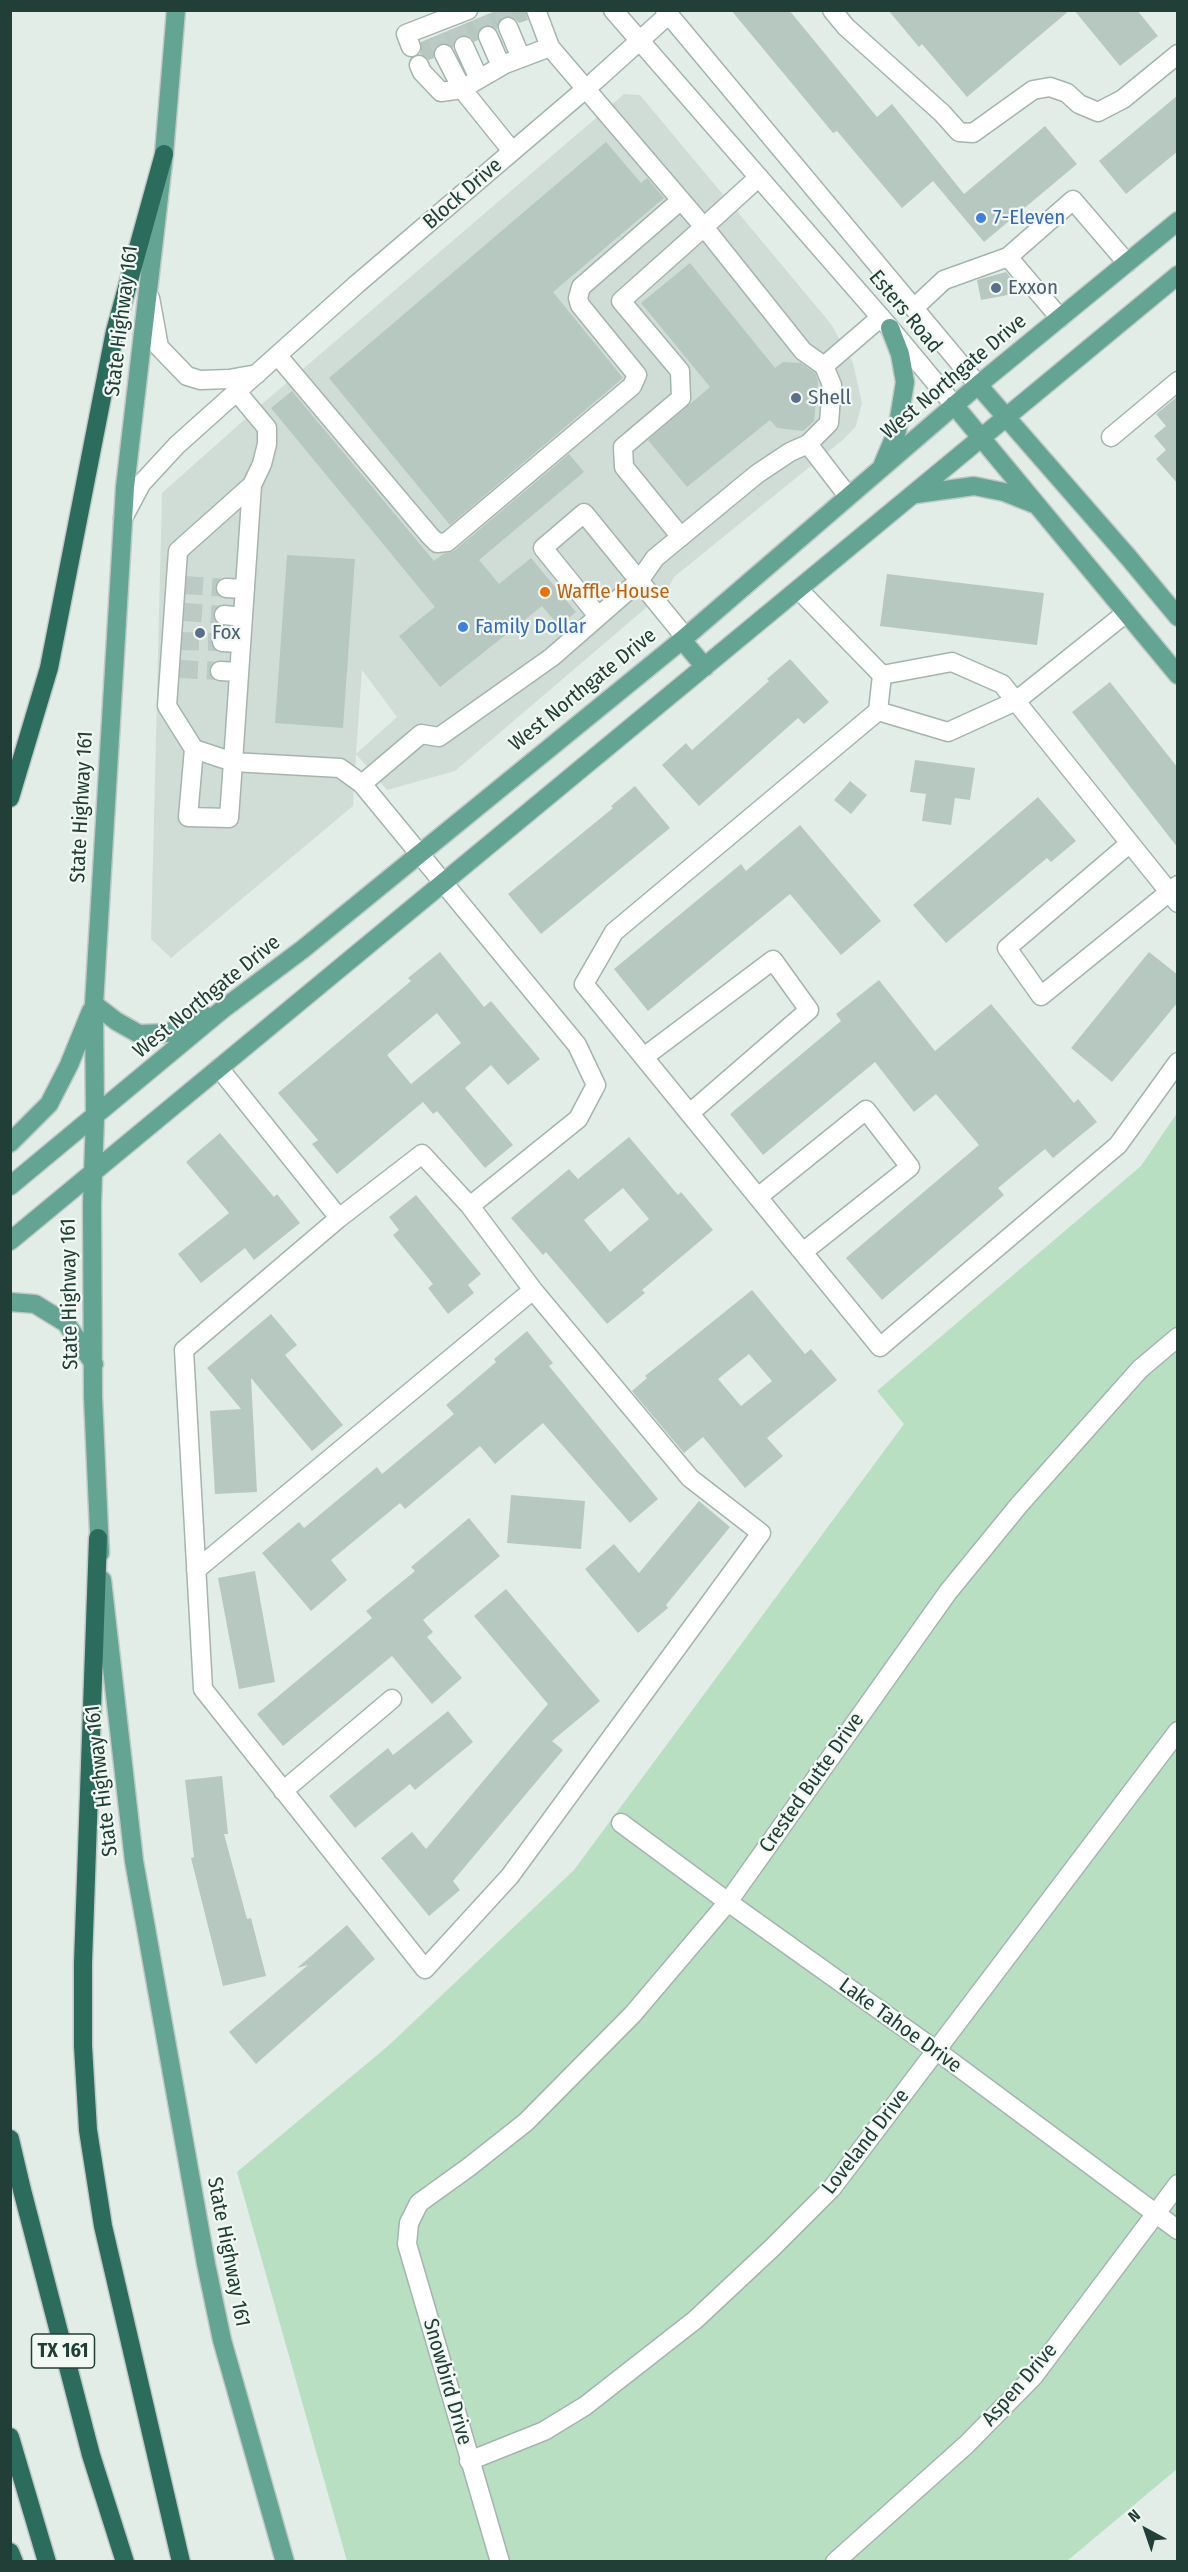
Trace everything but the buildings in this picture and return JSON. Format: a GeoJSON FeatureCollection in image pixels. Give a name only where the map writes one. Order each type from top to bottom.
{"type":"FeatureCollection","features":[{"type":"Feature","properties":{"kind":"highway"},"geometry":{"type":"LineString","coordinates":[[10,798],[49,668],[115,332],[164,154]]}},
{"type":"Feature","properties":{"kind":"highway"},"geometry":{"type":"LineString","coordinates":[[98,1538],[83,1963],[83,2046],[88,2130],[108,2249],[181,2562]]}},
{"type":"Feature","properties":{"kind":"highway","name":"TX 161"},"geometry":{"type":"LineString","coordinates":[[10,2139],[91,2455],[125,2562]]}},
{"type":"Feature","properties":{"kind":"highway"},"geometry":{"type":"LineString","coordinates":[[10,2437],[47,2562]]}},
{"type":"Feature","properties":{"kind":"highway"},"geometry":{"type":"LineString","coordinates":[[10,2552],[14,2562]]}},
{"type":"Feature","properties":{"kind":"main road","name":"State Highway 161"},"geometry":{"type":"LineString","coordinates":[[176,10],[164,154],[123,518],[94,1004],[95,1117],[92,1173],[98,1538],[134,1860],[159,2010],[222,2340],[285,2562]]}},
{"type":"Feature","properties":{"kind":"main road","name":"West Northgate Drive"},"geometry":{"type":"LineString","coordinates":[[10,1186],[223,1009],[303,949],[683,638],[954,405],[1178,221]]}},
{"type":"Feature","properties":{"kind":"main road"},"geometry":{"type":"LineString","coordinates":[[10,1241],[1178,275]]}},
{"type":"Feature","properties":{"kind":"main road"},"geometry":{"type":"LineString","coordinates":[[881,468],[897,431],[905,381],[900,354],[885,323]]}},
{"type":"Feature","properties":{"kind":"main road","name":"Esters Road"},"geometry":{"type":"LineString","coordinates":[[978,385],[1175,608]]}},
{"type":"Feature","properties":{"kind":"main road","name":"Esters Road"},"geometry":{"type":"LineString","coordinates":[[954,405],[1178,675]]}},
{"type":"Feature","properties":{"kind":"main road"},"geometry":{"type":"LineString","coordinates":[[914,495],[978,486],[1022,497],[1038,506]]}},
{"type":"Feature","properties":{"kind":"main road"},"geometry":{"type":"LineString","coordinates":[[683,638],[705,667]]}},
{"type":"Feature","properties":{"kind":"main road"},"geometry":{"type":"LineString","coordinates":[[10,1143],[49,1104],[69,1065],[94,1004],[116,1022],[139,1034],[167,1033],[223,1009]]}},
{"type":"Feature","properties":{"kind":"main road"},"geometry":{"type":"LineString","coordinates":[[10,1302],[36,1304],[66,1323],[94,1364]]}},
{"type":"Feature","properties":{"kind":"street"},"geometry":{"type":"LineString","coordinates":[[362,784],[421,734],[439,737],[543,664],[639,582],[655,558],[757,474],[790,452],[808,444],[829,423],[832,385],[824,366],[803,351],[704,226],[550,47],[536,10]]}},
{"type":"Feature","properties":{"kind":"street","name":"Esters Road"},"geometry":{"type":"LineString","coordinates":[[613,10],[954,405]]}},
{"type":"Feature","properties":{"kind":"street"},"geometry":{"type":"LineString","coordinates":[[832,10],[846,27],[942,113],[959,132],[973,133],[1033,90],[1041,88],[1050,87],[1067,93],[1079,104],[1098,112],[1123,99],[1178,54]]}},
{"type":"Feature","properties":{"kind":"street","name":"Esters Road"},"geometry":{"type":"LineString","coordinates":[[666,13],[978,385]]}},
{"type":"Feature","properties":{"kind":"street","name":"Block Drive"},"geometry":{"type":"LineString","coordinates":[[123,518],[141,484],[177,444],[586,88],[639,41],[666,13]]}},
{"type":"Feature","properties":{"kind":"street"},"geometry":{"type":"LineString","coordinates":[[411,47],[406,34],[433,31],[466,17]]}},
{"type":"Feature","properties":{"kind":"street"},"geometry":{"type":"LineString","coordinates":[[508,27],[521,58]]}},
{"type":"Feature","properties":{"kind":"street"},"geometry":{"type":"LineString","coordinates":[[488,36],[501,66]]}},
{"type":"Feature","properties":{"kind":"street"},"geometry":{"type":"LineString","coordinates":[[464,46],[479,79]]}},
{"type":"Feature","properties":{"kind":"street"},"geometry":{"type":"LineString","coordinates":[[419,65],[422,72],[441,92],[462,89],[501,66],[550,47]]}},
{"type":"Feature","properties":{"kind":"street"},"geometry":{"type":"LineString","coordinates":[[444,54],[462,89],[512,151]]}},
{"type":"Feature","properties":{"kind":"street"},"geometry":{"type":"LineString","coordinates":[[681,537],[624,467],[623,447],[681,398],[680,371],[621,301],[759,177]]}},
{"type":"Feature","properties":{"kind":"street"},"geometry":{"type":"LineString","coordinates":[[278,356],[430,536],[437,543],[447,542],[632,386],[637,375],[580,305],[578,298],[581,287],[681,200]]}},
{"type":"Feature","properties":{"kind":"street"},"geometry":{"type":"LineString","coordinates":[[914,308],[944,280],[1008,257],[1073,200],[1127,263]]}},
{"type":"Feature","properties":{"kind":"street"},"geometry":{"type":"LineString","coordinates":[[1008,257],[1060,318]]}},
{"type":"Feature","properties":{"kind":"street"},"geometry":{"type":"LineString","coordinates":[[148,286],[159,347],[187,376],[200,380],[219,380],[258,373]]}},
{"type":"Feature","properties":{"kind":"street"},"geometry":{"type":"LineString","coordinates":[[824,366],[885,323]]}},
{"type":"Feature","properties":{"kind":"street"},"geometry":{"type":"LineString","coordinates":[[1111,437],[1178,381]]}},
{"type":"Feature","properties":{"kind":"street"},"geometry":{"type":"LineString","coordinates":[[237,392],[267,428],[267,444],[262,464],[252,485],[229,818],[188,817],[194,749],[167,706],[175,669],[180,585],[178,551],[252,485]]}},
{"type":"Feature","properties":{"kind":"street"},"geometry":{"type":"LineString","coordinates":[[808,444],[848,496]]}},
{"type":"Feature","properties":{"kind":"street"},"geometry":{"type":"LineString","coordinates":[[598,616],[543,548],[584,513],[683,638]]}},
{"type":"Feature","properties":{"kind":"street"},"geometry":{"type":"LineString","coordinates":[[226,588],[245,589]]}},
{"type":"Feature","properties":{"kind":"street"},"geometry":{"type":"LineString","coordinates":[[799,590],[882,675]]}},
{"type":"Feature","properties":{"kind":"street"},"geometry":{"type":"LineString","coordinates":[[878,711],[948,732],[1016,701],[1126,613]]}},
{"type":"Feature","properties":{"kind":"street"},"geometry":{"type":"LineString","coordinates":[[224,615],[243,617]]}},
{"type":"Feature","properties":{"kind":"street"},"geometry":{"type":"LineString","coordinates":[[222,642],[241,642]]}},
{"type":"Feature","properties":{"kind":"street"},"geometry":{"type":"LineString","coordinates":[[882,675],[952,662],[1002,684],[1130,843],[1174,893],[1041,996],[1006,948],[1130,843]]}},
{"type":"Feature","properties":{"kind":"street"},"geometry":{"type":"LineString","coordinates":[[220,671],[239,672]]}},
{"type":"Feature","properties":{"kind":"street"},"geometry":{"type":"LineString","coordinates":[[882,675],[878,711],[614,932],[584,984],[880,1347],[1118,1145],[1178,1062]]}},
{"type":"Feature","properties":{"kind":"street"},"geometry":{"type":"LineString","coordinates":[[194,749],[233,762],[340,768],[362,784],[577,1045],[596,1085],[578,1119],[470,1206]]}},
{"type":"Feature","properties":{"kind":"street"},"geometry":{"type":"LineString","coordinates":[[644,1057],[772,960],[809,1010],[690,1113]]}},
{"type":"Feature","properties":{"kind":"street"},"geometry":{"type":"LineString","coordinates":[[219,1068],[339,1218]]}},
{"type":"Feature","properties":{"kind":"street"},"geometry":{"type":"LineString","coordinates":[[758,1197],[866,1110],[910,1167],[803,1252]]}},
{"type":"Feature","properties":{"kind":"street"},"geometry":{"type":"LineString","coordinates":[[422,1154],[470,1206],[533,1290],[690,1478],[761,1533],[510,1876],[425,1969],[202,1689],[184,1350],[339,1218],[422,1154]]}},
{"type":"Feature","properties":{"kind":"street"},"geometry":{"type":"LineString","coordinates":[[196,1570],[533,1290]]}},
{"type":"Feature","properties":{"kind":"street","name":"Crested Butte Drive"},"geometry":{"type":"LineString","coordinates":[[419,2203],[526,2122],[633,2014],[728,1902],[948,1592],[1019,1505],[1140,1369],[1178,1337]]}},
{"type":"Feature","properties":{"kind":"street"},"geometry":{"type":"LineString","coordinates":[[283,1791],[392,1699]]}},
{"type":"Feature","properties":{"kind":"street","name":"Loveland Drive"},"geometry":{"type":"LineString","coordinates":[[469,2461],[554,2425],[585,2406],[695,2320],[772,2248],[832,2187],[1178,1731]]}},
{"type":"Feature","properties":{"kind":"street","name":"Lake Tahoe Drive"},"geometry":{"type":"LineString","coordinates":[[621,1823],[937,2051],[1178,2230]]}},
{"type":"Feature","properties":{"kind":"street","name":"Aspen Drive"},"geometry":{"type":"LineString","coordinates":[[836,2562],[966,2445],[1032,2377],[1178,2184]]}},
{"type":"Feature","properties":{"kind":"street","name":"Snowbird Drive"},"geometry":{"type":"LineString","coordinates":[[419,2203],[409,2223],[407,2244],[500,2562]]}},
{"type":"Feature","properties":{"kind":"shaded area"},"geometry":{"type":"Polygon","coordinates":[[[624,94],[640,95],[831,324],[853,363],[862,403],[856,426],[844,439],[674,577],[668,589],[455,771],[387,790],[356,754],[353,806],[171,958],[151,939],[162,493],[262,404],[624,94]],[[362,670],[356,753],[397,717],[362,670]]]}},
{"type":"Feature","properties":{"kind":"green space"},"geometry":{"type":"Polygon","coordinates":[[[1177,1113],[1177,2469],[1067,2561],[347,2561],[237,2172],[388,2046],[574,1870],[904,1424],[877,1391],[1141,1166],[1177,1113]]]}},
{"type":"Feature","properties":{"kind":"tunnel"},"geometry":{"type":"LineString","coordinates":[[502,10],[508,27]]}},
{"type":"Feature","properties":{"kind":"tunnel"},"geometry":{"type":"LineString","coordinates":[[480,18],[488,36]]}},
{"type":"Feature","properties":{"kind":"tunnel"},"geometry":{"type":"LineString","coordinates":[[456,28],[464,46]]}},
{"type":"Feature","properties":{"kind":"tunnel"},"geometry":{"type":"LineString","coordinates":[[436,37],[444,54]]}},
{"type":"Feature","properties":{"kind":"tunnel"},"geometry":{"type":"LineString","coordinates":[[185,585],[226,588]]}},
{"type":"Feature","properties":{"kind":"tunnel"},"geometry":{"type":"LineString","coordinates":[[184,612],[224,615]]}},
{"type":"Feature","properties":{"kind":"tunnel"},"geometry":{"type":"LineString","coordinates":[[181,641],[222,642]]}},
{"type":"Feature","properties":{"kind":"tunnel"},"geometry":{"type":"LineString","coordinates":[[180,669],[220,671]]}},
{"type":"Feature","properties":{"kind":"place","name":"7-Eleven"},"geometry":{"type":"Point","coordinates":[981,218]}},
{"type":"Feature","properties":{"kind":"place","name":"Exxon"},"geometry":{"type":"Point","coordinates":[996,288]}},
{"type":"Feature","properties":{"kind":"place","name":"Shell"},"geometry":{"type":"Point","coordinates":[796,398]}},
{"type":"Feature","properties":{"kind":"place","name":"Waffle House"},"geometry":{"type":"Point","coordinates":[545,592]}},
{"type":"Feature","properties":{"kind":"place","name":"Family Dollar"},"geometry":{"type":"Point","coordinates":[463,627]}},
{"type":"Feature","properties":{"kind":"place","name":"Fox"},"geometry":{"type":"Point","coordinates":[200,633]}}]}
